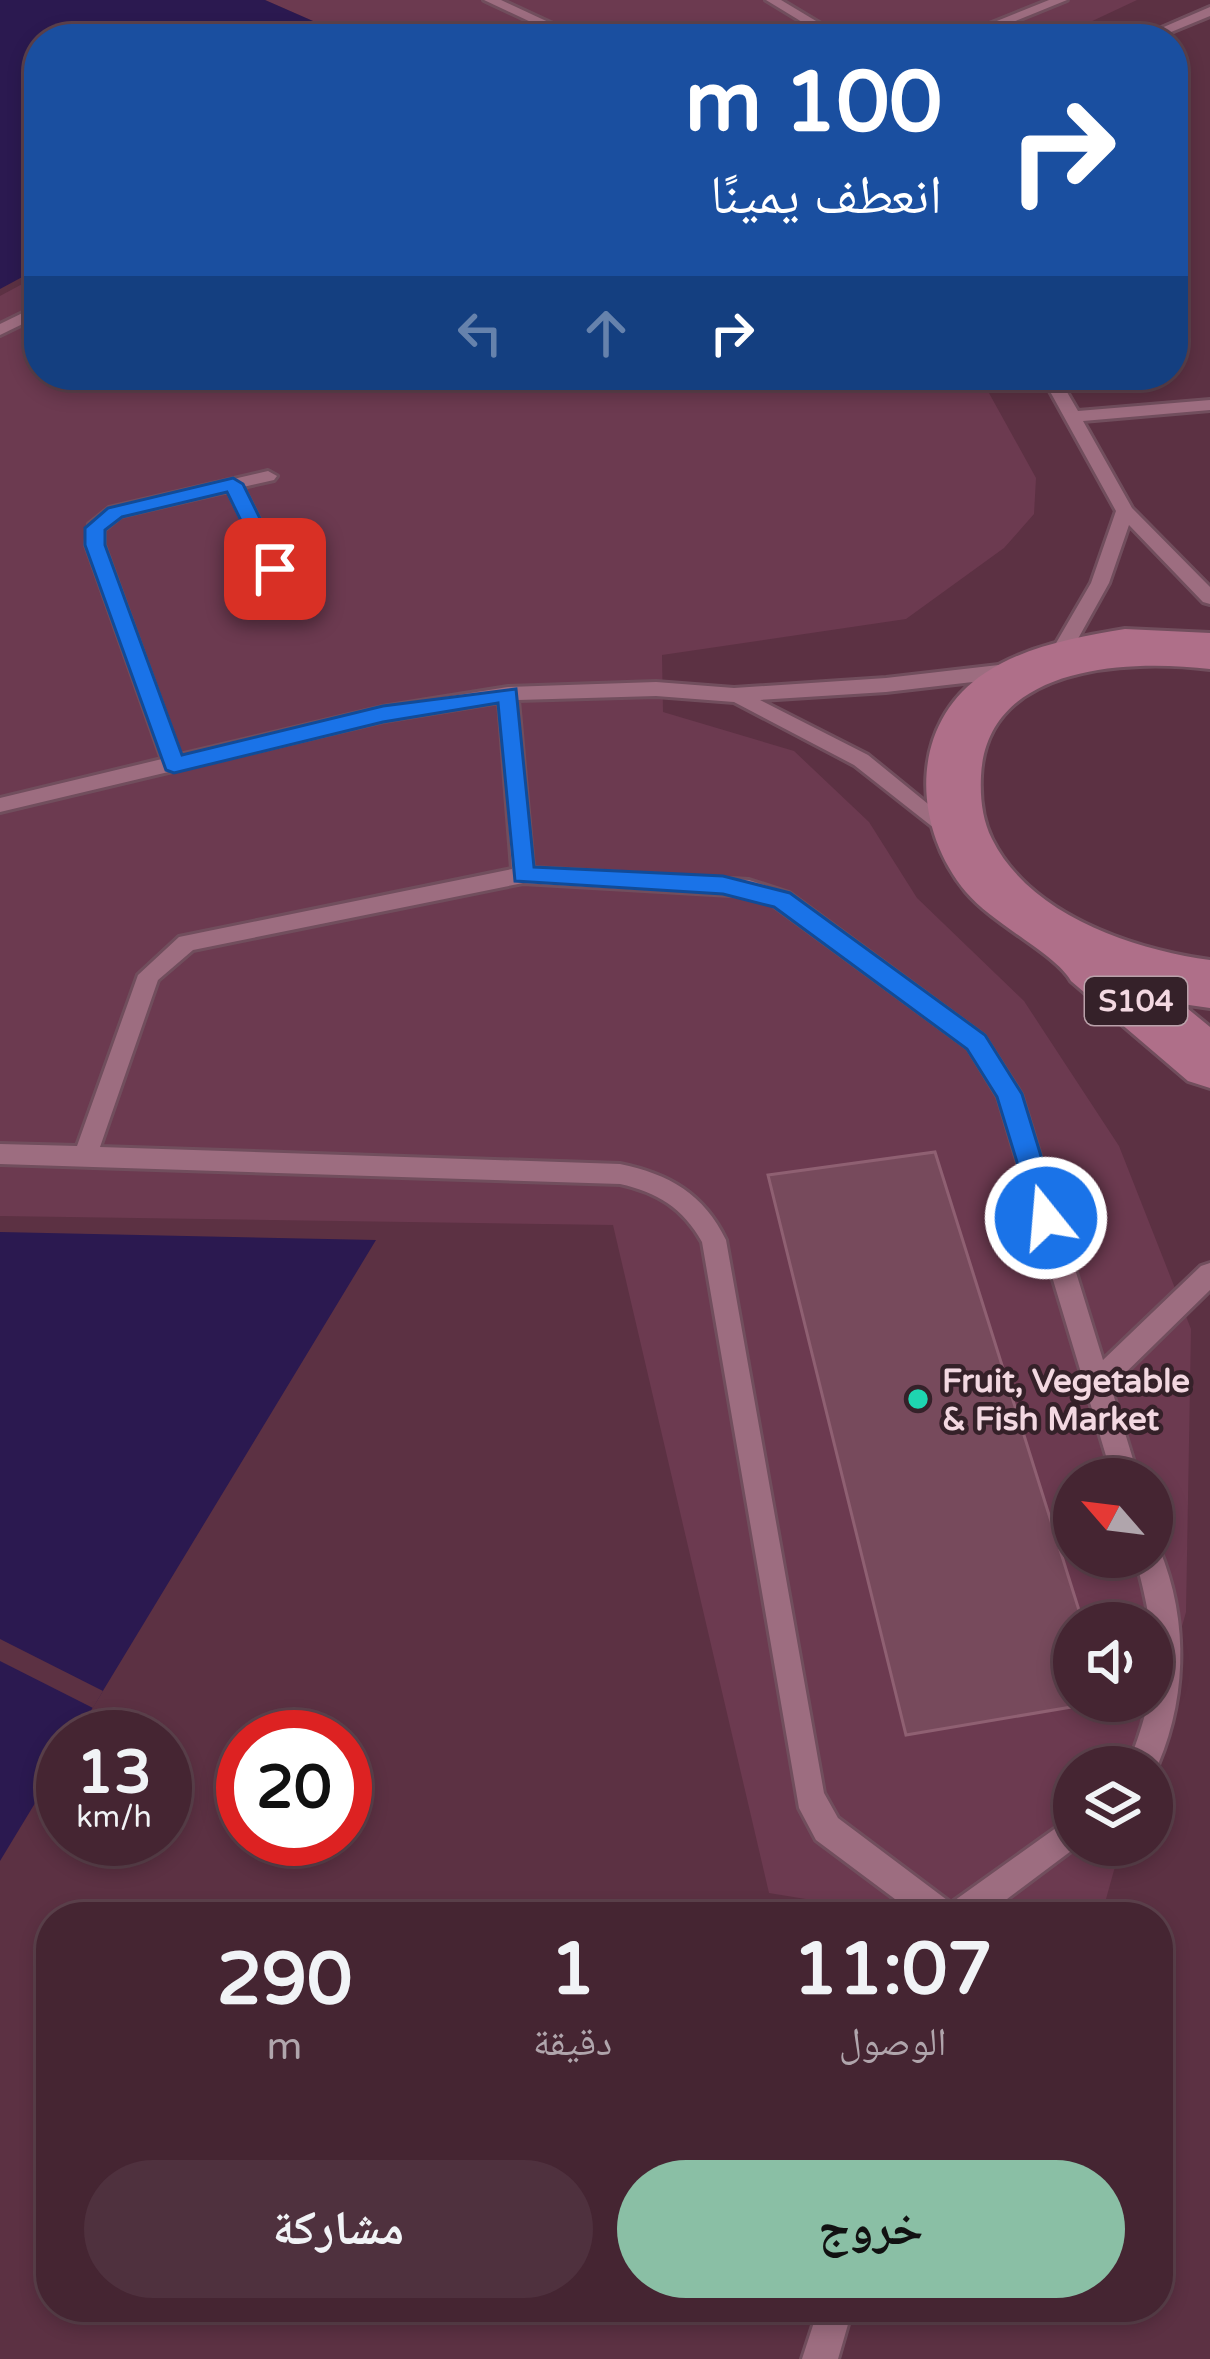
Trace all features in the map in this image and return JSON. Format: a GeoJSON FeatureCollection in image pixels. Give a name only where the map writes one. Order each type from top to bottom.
{"type":"FeatureCollection","features":[{"type":"Feature","properties":{"kind":"main road"},"geometry":{"type":"LineString","coordinates":[[1210,650],[1154,644],[1104,646],[1046,662],[1010,681],[974,714],[954,755],[952,802],[970,852],[1007,899],[1061,939],[1130,969],[1210,984]]}},
{"type":"Feature","properties":{"kind":"main road","name":"S104"},"geometry":{"type":"LineString","coordinates":[[1061,939],[1210,1063]]}},
{"type":"Feature","properties":{"kind":"lane"},"geometry":{"type":"LineString","coordinates":[[490,0],[544,24]]}},
{"type":"Feature","properties":{"kind":"lane"},"geometry":{"type":"LineString","coordinates":[[772,0],[813,24]]}},
{"type":"Feature","properties":{"kind":"lane"},"geometry":{"type":"LineString","coordinates":[[998,24],[1061,0]]}},
{"type":"Feature","properties":{"kind":"lane"},"geometry":{"type":"LineString","coordinates":[[1179,24],[1210,11]]}},
{"type":"Feature","properties":{"kind":"lane"},"geometry":{"type":"LineString","coordinates":[[1057,390],[1125,511],[1210,598]]}},
{"type":"Feature","properties":{"kind":"lane"},"geometry":{"type":"LineString","coordinates":[[1072,417],[1210,405]]}},
{"type":"Feature","properties":{"kind":"lane"},"geometry":{"type":"LineString","coordinates":[[174,765],[92,537],[101,520],[115,512],[268,476]]}},
{"type":"Feature","properties":{"kind":"lane"},"geometry":{"type":"LineString","coordinates":[[233,484],[275,569]]}},
{"type":"Feature","properties":{"kind":"lane"},"geometry":{"type":"LineString","coordinates":[[0,805],[383,714],[508,694],[656,688],[734,695],[886,685],[1046,662],[1100,583],[1125,511]]}},
{"type":"Feature","properties":{"kind":"lane"},"geometry":{"type":"LineString","coordinates":[[508,694],[523,875]]}},
{"type":"Feature","properties":{"kind":"lane"},"geometry":{"type":"LineString","coordinates":[[734,695],[861,760],[936,818],[970,852]]}},
{"type":"Feature","properties":{"kind":"lane"},"geometry":{"type":"LineString","coordinates":[[85,1156],[149,975],[187,943],[523,875],[723,885],[781,899],[976,1042],[1009,1094],[1120,1458]]}},
{"type":"Feature","properties":{"kind":"lane"},"geometry":{"type":"LineString","coordinates":[[0,1154],[620,1174],[677,1191],[701,1215],[714,1240],[810,1797],[827,1829],[924,1902]]}},
{"type":"Feature","properties":{"kind":"lane"},"geometry":{"type":"LineString","coordinates":[[1097,1383],[1210,1274]]}},
{"type":"Feature","properties":{"kind":"lane"},"geometry":{"type":"LineString","coordinates":[[1153,1746],[1170,1658],[1166,1612],[1155,1578]]}},
{"type":"Feature","properties":{"kind":"lane"},"geometry":{"type":"LineString","coordinates":[[977,1902],[1053,1846]]}},
{"type":"Feature","properties":{"kind":"lane"},"geometry":{"type":"LineString","coordinates":[[820,2359],[831,2322]]}},
{"type":"Feature","properties":{"kind":"shaded area"},"geometry":{"type":"Polygon","coordinates":[[[0,0],[265,0],[320,24],[24,24],[24,276],[0,289],[0,0]]]}},
{"type":"Feature","properties":{"kind":"shaded area"},"geometry":{"type":"Polygon","coordinates":[[[265,0],[1137,0],[1086,24],[320,24],[265,0]]]}},
{"type":"Feature","properties":{"kind":"shaded area"},"geometry":{"type":"Polygon","coordinates":[[[24,283],[24,390],[987,390],[1036,478],[1034,514],[1004,548],[906,619],[662,655],[663,712],[794,751],[869,822],[917,898],[1024,1001],[1119,1146],[1191,1329],[1186,1612],[1173,1659],[1173,1602],[1053,1602],[1053,1722],[1155,1722],[1149,1746],[1053,1746],[1053,1866],[1115,1866],[1105,1902],[824,1902],[769,1893],[613,1225],[0,1216],[0,296],[24,283]]]}},
{"type":"Feature","properties":{"kind":"shaded area"},"geometry":{"type":"Polygon","coordinates":[[[0,1232],[376,1240],[91,1710],[36,1710],[36,1802],[0,1861],[0,1232]]]}},
{"type":"Feature","properties":{"kind":"pier"},"geometry":{"type":"Polygon","coordinates":[[[0,1639],[103,1691],[93,1708],[0,1661],[0,1639]]]}},
{"type":"Feature","properties":{"kind":"building","name":"Fruit, Vegetable & Fish Market"},"geometry":{"type":"Polygon","coordinates":[[[935,1152],[1053,1528],[1053,1578],[1069,1578],[1076,1602],[1053,1602],[1053,1710],[906,1735],[768,1175],[935,1152]]]}},
{"type":"Feature","properties":{"kind":"place","name":"Fruit, Vegetable & Fish Market"},"geometry":{"type":"Point","coordinates":[918,1399]}},
{"type":"Feature","properties":{"kind":"route"},"geometry":{"type":"LineString","coordinates":[[275,569],[233,484],[115,512],[95,528],[92,537],[174,765],[383,714],[508,694],[523,875],[723,885],[781,899],[976,1042],[1009,1094],[1046,1218]]}}]}
